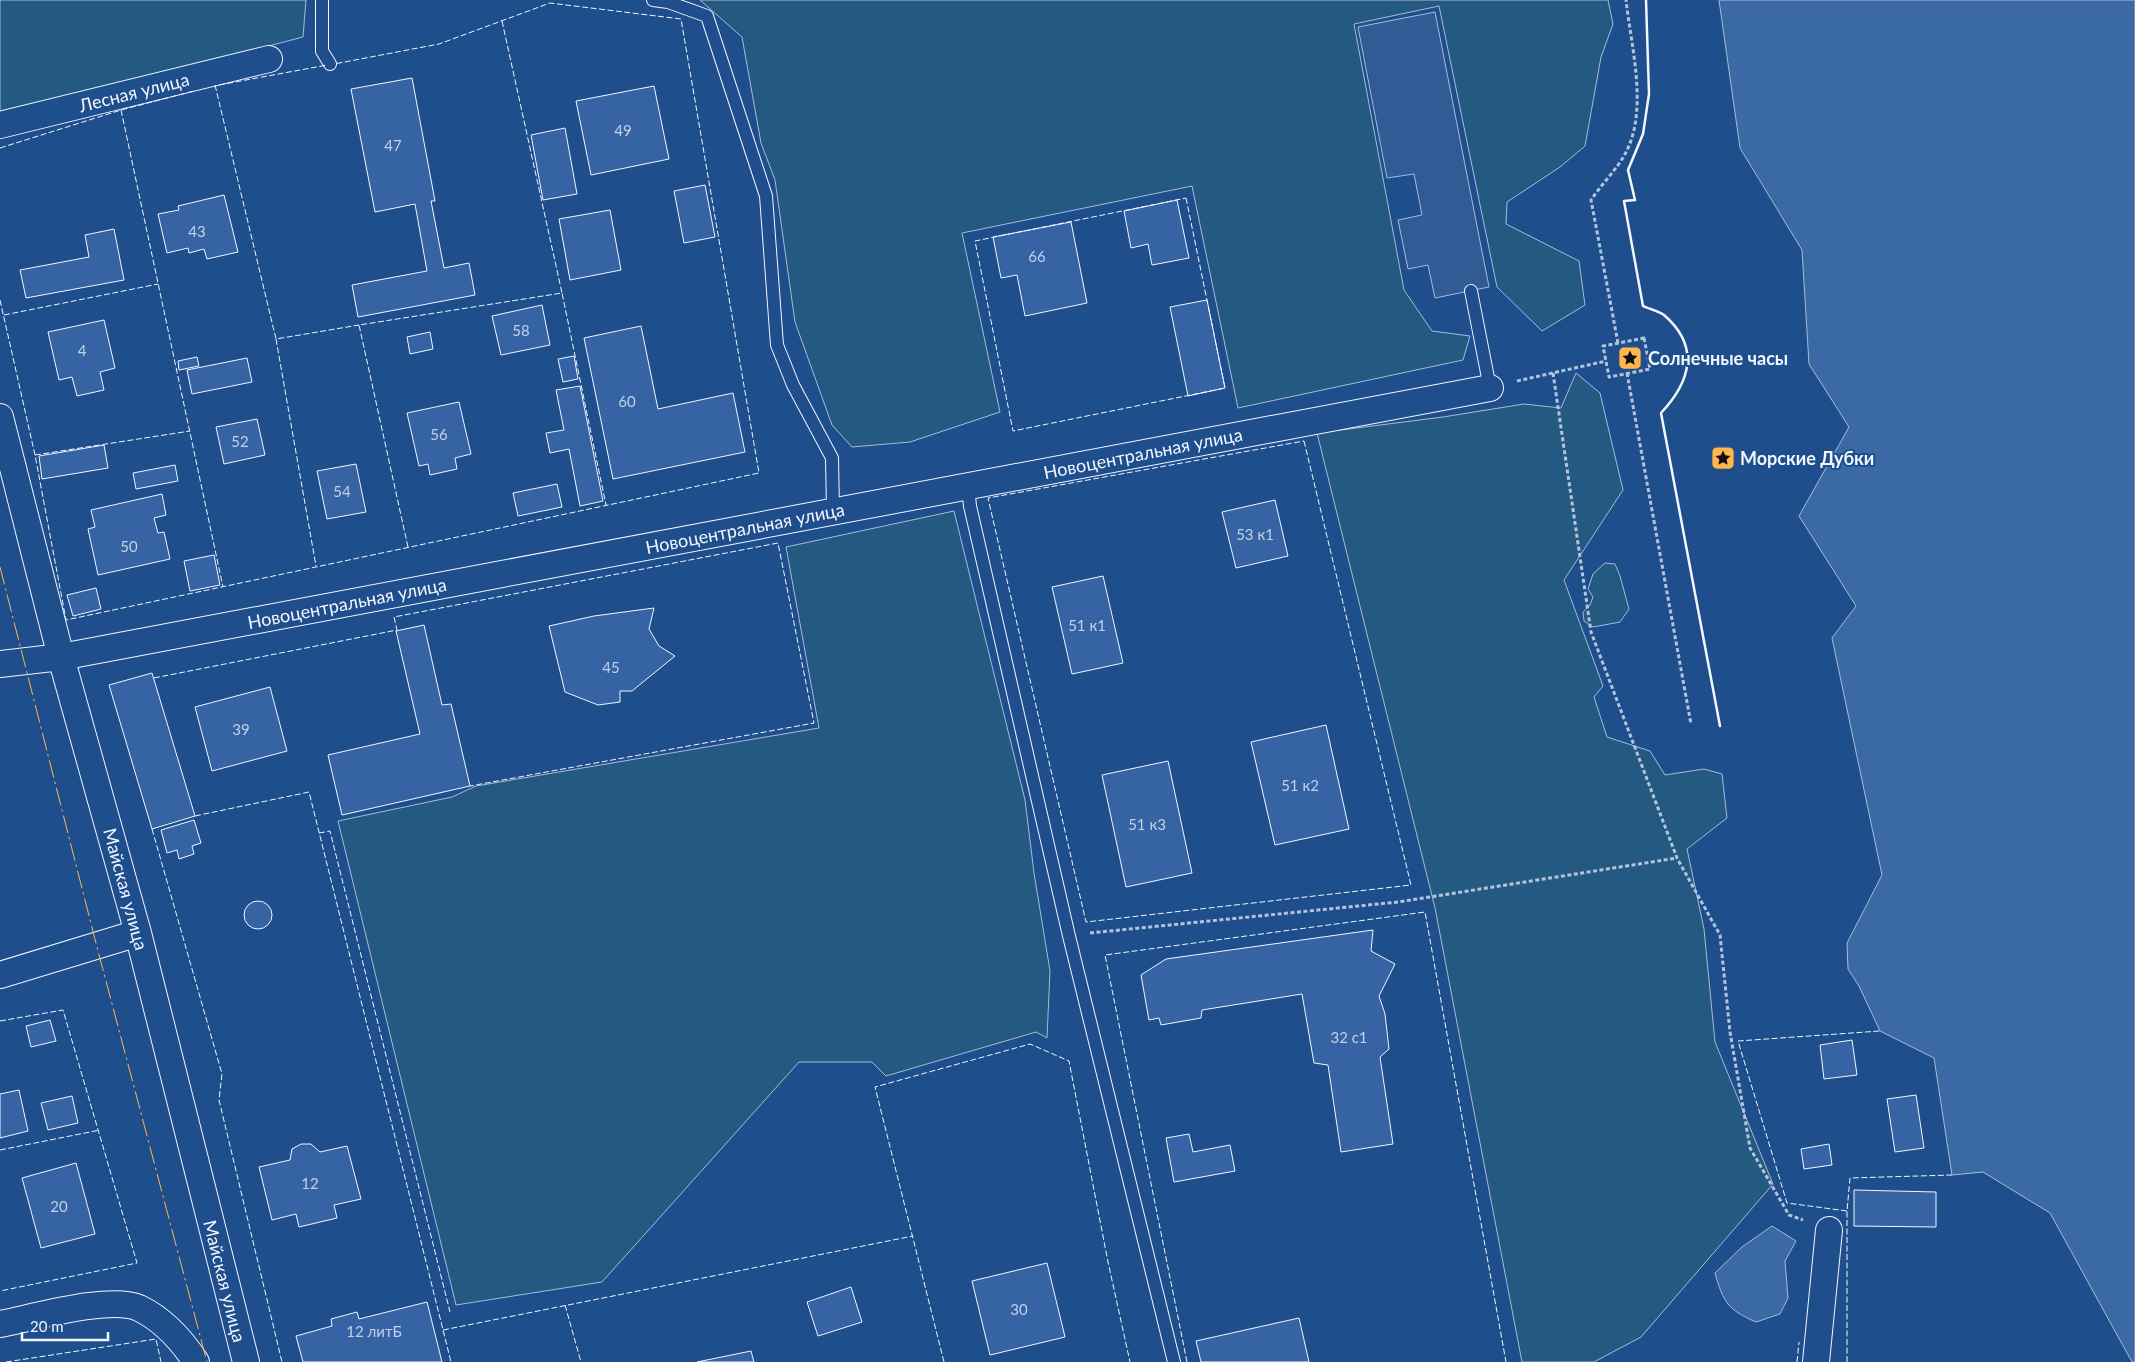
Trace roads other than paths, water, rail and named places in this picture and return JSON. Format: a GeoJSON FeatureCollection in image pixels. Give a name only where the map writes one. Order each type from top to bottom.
{"type":"FeatureCollection","features":[{"type":"Feature","properties":{"kind":"street","name":"Лесная улица"},"geometry":{"type":"LineString","coordinates":[[0,125],[269,59]]}},
{"type":"Feature","properties":{"kind":"street","name":"Новоцентральная улица"},"geometry":{"type":"LineString","coordinates":[[0,664],[61,657],[1490,388]]}},
{"type":"Feature","properties":{"kind":"street","name":"Майская улица"},"geometry":{"type":"LineString","coordinates":[[0,417],[61,657],[138,933],[246,1362]]}},
{"type":"Feature","properties":{"kind":"street"},"geometry":{"type":"LineString","coordinates":[[0,975],[138,933]]}},
{"type":"Feature","properties":{"kind":"street"},"geometry":{"type":"LineString","coordinates":[[1816,1362],[1829,1230]]}},
{"type":"Feature","properties":{"kind":"street"},"geometry":{"type":"LineString","coordinates":[[0,1324],[98,1304],[137,1308],[170,1328],[196,1362]]}},
{"type":"Feature","properties":{"kind":"lane"},"geometry":{"type":"LineString","coordinates":[[322,0],[322,51],[330,64]]}},
{"type":"Feature","properties":{"kind":"lane"},"geometry":{"type":"LineString","coordinates":[[653,0],[668,2],[708,16],[766,196],[777,345],[793,385],[832,458],[833,511]]}},
{"type":"Feature","properties":{"kind":"lane"},"geometry":{"type":"LineString","coordinates":[[1471,291],[1490,388]]}},
{"type":"Feature","properties":{"kind":"lane"},"geometry":{"type":"LineString","coordinates":[[968,486],[970,506],[1068,936],[1174,1362]]}},
{"type":"Feature","properties":{"kind":"place","name":"Солнечные часы"},"geometry":{"type":"Point","coordinates":[1630,358]}},
{"type":"Feature","properties":{"kind":"place","name":"Морские Дубки"},"geometry":{"type":"Point","coordinates":[1723,458]}}]}
